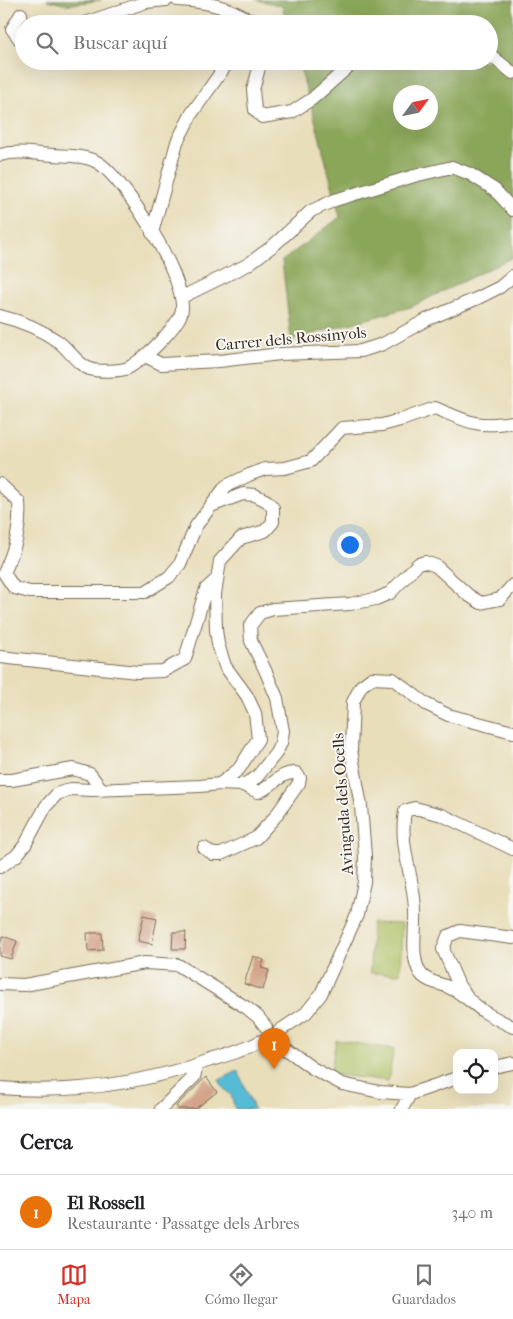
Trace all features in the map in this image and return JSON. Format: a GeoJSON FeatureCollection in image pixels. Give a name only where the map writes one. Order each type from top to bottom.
{"type":"FeatureCollection","features":[{"type":"Feature","properties":{"kind":"street"},"geometry":{"type":"LineString","coordinates":[[108,15],[146,2],[167,0]]}},
{"type":"Feature","properties":{"kind":"street"},"geometry":{"type":"LineString","coordinates":[[177,0],[196,1],[223,7],[237,15]]}},
{"type":"Feature","properties":{"kind":"street"},"geometry":{"type":"LineString","coordinates":[[498,61],[513,73]]}},
{"type":"Feature","properties":{"kind":"street"},"geometry":{"type":"LineString","coordinates":[[152,233],[177,142],[192,113],[223,70]]}},
{"type":"Feature","properties":{"kind":"street"},"geometry":{"type":"LineString","coordinates":[[258,70],[253,90],[255,110],[262,117],[292,112],[312,99],[345,70]]}},
{"type":"Feature","properties":{"kind":"street"},"geometry":{"type":"LineString","coordinates":[[0,155],[10,152],[29,152],[42,155],[77,156],[96,161],[107,168],[134,200],[170,263],[182,297],[181,314],[168,332],[145,356],[128,368],[112,371],[90,369],[48,335],[0,316]]}},
{"type":"Feature","properties":{"kind":"street"},"geometry":{"type":"LineString","coordinates":[[182,297],[247,265],[274,245],[311,211],[335,200],[414,176],[452,167],[470,174],[494,190],[513,210]]}},
{"type":"Feature","properties":{"kind":"street","name":"Carrer dels Rossinyols"},"geometry":{"type":"LineString","coordinates":[[145,356],[161,364],[219,362],[280,354],[361,351],[383,344],[426,320],[478,298],[500,287],[513,276]]}},
{"type":"Feature","properties":{"kind":"street"},"geometry":{"type":"LineString","coordinates":[[0,484],[19,502],[20,519],[17,539],[4,573],[14,588],[30,592],[145,592],[169,577],[180,564],[196,526],[226,486],[248,475],[265,470],[285,468],[311,461],[342,428],[404,420],[435,408],[458,419],[477,425],[513,422]]}},
{"type":"Feature","properties":{"kind":"street"},"geometry":{"type":"LineString","coordinates":[[211,506],[243,494],[255,495],[267,501],[273,508],[273,522],[265,531],[241,538],[220,562],[215,594],[218,644],[226,666],[247,696],[255,713],[258,739],[239,769],[220,784]]}},
{"type":"Feature","properties":{"kind":"street"},"geometry":{"type":"LineString","coordinates":[[243,785],[257,778],[276,753],[281,743],[283,731],[277,698],[251,641],[250,626],[260,613],[273,609],[350,604],[376,599],[390,593],[418,564],[425,562],[436,566],[468,595],[481,603],[500,598],[513,585]]}},
{"type":"Feature","properties":{"kind":"street"},"geometry":{"type":"LineString","coordinates":[[0,657],[137,672],[163,670],[185,659],[206,589],[217,579]]}},
{"type":"Feature","properties":{"kind":"street","name":"Avinguda dels Ocells"},"geometry":{"type":"LineString","coordinates":[[279,1037],[306,1013],[321,994],[357,915],[364,882],[365,856],[361,806],[351,750],[353,702],[361,686],[372,678],[393,678],[426,704],[448,714],[513,732]]}},
{"type":"Feature","properties":{"kind":"street"},"geometry":{"type":"LineString","coordinates":[[0,780],[37,776],[73,769],[90,774],[102,790]]}},
{"type":"Feature","properties":{"kind":"street"},"geometry":{"type":"LineString","coordinates":[[0,867],[16,856],[25,845],[46,806],[57,794],[71,789],[102,790],[220,784],[243,785],[258,792],[266,789],[288,772],[296,773],[300,778],[299,783],[275,817],[256,838],[221,854],[213,854],[204,848]]}},
{"type":"Feature","properties":{"kind":"street"},"geometry":{"type":"LineString","coordinates":[[513,849],[442,815],[415,808],[405,811],[402,828],[415,899],[415,948],[417,965],[421,975],[434,983],[449,987],[474,1005],[513,1027]]}},
{"type":"Feature","properties":{"kind":"street"},"geometry":{"type":"LineString","coordinates":[[474,1005],[459,986],[443,949],[448,936],[460,930],[513,938]]}},
{"type":"Feature","properties":{"kind":"street"},"geometry":{"type":"LineString","coordinates":[[0,984],[24,985],[146,963],[178,965],[247,1008],[266,1027],[274,1027],[279,1037],[312,1068],[342,1084],[380,1092],[410,1094],[453,1079]]}},
{"type":"Feature","properties":{"kind":"street"},"geometry":{"type":"LineString","coordinates":[[266,1027],[260,1034],[263,1044],[271,1047],[279,1037]]}},
{"type":"Feature","properties":{"kind":"street"},"geometry":{"type":"LineString","coordinates":[[0,1088],[64,1090],[126,1081],[184,1070],[245,1049],[261,1041]]}},
{"type":"Feature","properties":{"kind":"street"},"geometry":{"type":"LineString","coordinates":[[498,1065],[513,1063]]}},
{"type":"Feature","properties":{"kind":"street"},"geometry":{"type":"LineString","coordinates":[[161,1109],[194,1077],[197,1065]]}},
{"type":"Feature","properties":{"kind":"street"},"geometry":{"type":"LineString","coordinates":[[402,1109],[410,1094]]}},
{"type":"Feature","properties":{"kind":"green space"},"geometry":{"type":"Polygon","coordinates":[[[47,0],[101,0],[67,5],[47,0]]]}},
{"type":"Feature","properties":{"kind":"green space"},"geometry":{"type":"Polygon","coordinates":[[[257,0],[513,0],[513,257],[411,307],[291,340],[282,261],[340,217],[301,70],[498,70],[498,15],[284,15],[282,6],[257,0]]]}},
{"type":"Feature","properties":{"kind":"green space"},"geometry":{"type":"Polygon","coordinates":[[[372,923],[402,924],[400,974],[370,973],[372,923]]]}},
{"type":"Feature","properties":{"kind":"green space"},"geometry":{"type":"Polygon","coordinates":[[[336,1040],[394,1049],[388,1081],[330,1074],[336,1040]]]}},
{"type":"Feature","properties":{"kind":"water"},"geometry":{"type":"Polygon","coordinates":[[[238,1071],[254,1109],[235,1109],[231,1095],[225,1090],[219,1080],[238,1071]]]}},
{"type":"Feature","properties":{"kind":"building"},"geometry":{"type":"Polygon","coordinates":[[[144,915],[157,918],[152,944],[138,941],[144,915]]]}},
{"type":"Feature","properties":{"kind":"building"},"geometry":{"type":"Polygon","coordinates":[[[173,932],[186,932],[185,949],[172,949],[173,932]]]}},
{"type":"Feature","properties":{"kind":"building"},"geometry":{"type":"Polygon","coordinates":[[[87,933],[102,933],[103,950],[88,951],[87,933]]]}},
{"type":"Feature","properties":{"kind":"building"},"geometry":{"type":"Polygon","coordinates":[[[3,936],[17,941],[11,959],[0,956],[0,945],[3,936]]]}},
{"type":"Feature","properties":{"kind":"building"},"geometry":{"type":"Polygon","coordinates":[[[253,956],[264,960],[261,968],[269,970],[263,990],[244,984],[253,956]]]}},
{"type":"Feature","properties":{"kind":"building"},"geometry":{"type":"Polygon","coordinates":[[[206,1077],[217,1092],[195,1109],[178,1109],[176,1106],[206,1077]]]}},
{"type":"Feature","properties":{"kind":"place","name":"El Rossell"},"geometry":{"type":"Point","coordinates":[274,1069]}}]}
